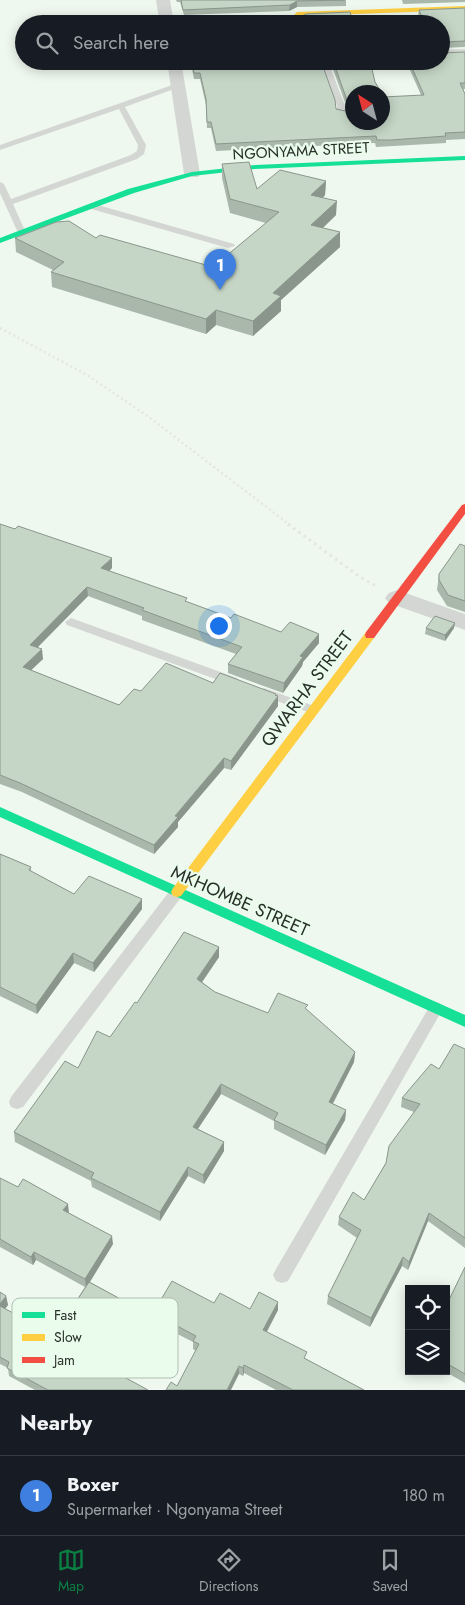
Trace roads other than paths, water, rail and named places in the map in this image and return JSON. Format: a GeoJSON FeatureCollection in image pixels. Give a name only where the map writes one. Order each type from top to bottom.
{"type":"FeatureCollection","features":[{"type":"Feature","properties":{"kind":"street"},"geometry":{"type":"LineString","coordinates":[[163,0],[166,15]]}},
{"type":"Feature","properties":{"kind":"street"},"geometry":{"type":"LineString","coordinates":[[297,15],[465,8]]}},
{"type":"Feature","properties":{"kind":"street"},"geometry":{"type":"LineString","coordinates":[[450,54],[465,53]]}},
{"type":"Feature","properties":{"kind":"street"},"geometry":{"type":"LineString","coordinates":[[175,70],[192,174]]}},
{"type":"Feature","properties":{"kind":"street","name":"NGONYAMA STREET"},"geometry":{"type":"LineString","coordinates":[[0,242],[91,206],[151,185],[192,174],[255,167],[465,158]]}},
{"type":"Feature","properties":{"kind":"street","name":"QWARHA STREET"},"geometry":{"type":"LineString","coordinates":[[177,892],[465,507]]}},
{"type":"Feature","properties":{"kind":"street"},"geometry":{"type":"LineString","coordinates":[[397,598],[465,622]]}},
{"type":"Feature","properties":{"kind":"street","name":"MKHOMBE STREET"},"geometry":{"type":"LineString","coordinates":[[0,812],[465,1021]]}},
{"type":"Feature","properties":{"kind":"lane"},"geometry":{"type":"LineString","coordinates":[[327,70],[341,106],[341,114]]}},
{"type":"Feature","properties":{"kind":"lane"},"geometry":{"type":"LineString","coordinates":[[0,148],[178,86]]}},
{"type":"Feature","properties":{"kind":"lane"},"geometry":{"type":"LineString","coordinates":[[8,203],[134,157],[141,152],[142,145],[120,106]]}},
{"type":"Feature","properties":{"kind":"lane"},"geometry":{"type":"LineString","coordinates":[[0,184],[22,233]]}},
{"type":"Feature","properties":{"kind":"lane"},"geometry":{"type":"LineString","coordinates":[[91,206],[231,246]]}},
{"type":"Feature","properties":{"kind":"lane"},"geometry":{"type":"LineString","coordinates":[[71,622],[313,710]]}},
{"type":"Feature","properties":{"kind":"lane"},"geometry":{"type":"LineString","coordinates":[[17,1102],[177,892]]}},
{"type":"Feature","properties":{"kind":"lane"},"geometry":{"type":"LineString","coordinates":[[282,1275],[436,1008]]}},
{"type":"Feature","properties":{"kind":"place","name":"Boxer"},"geometry":{"type":"Point","coordinates":[220,290]}}]}
